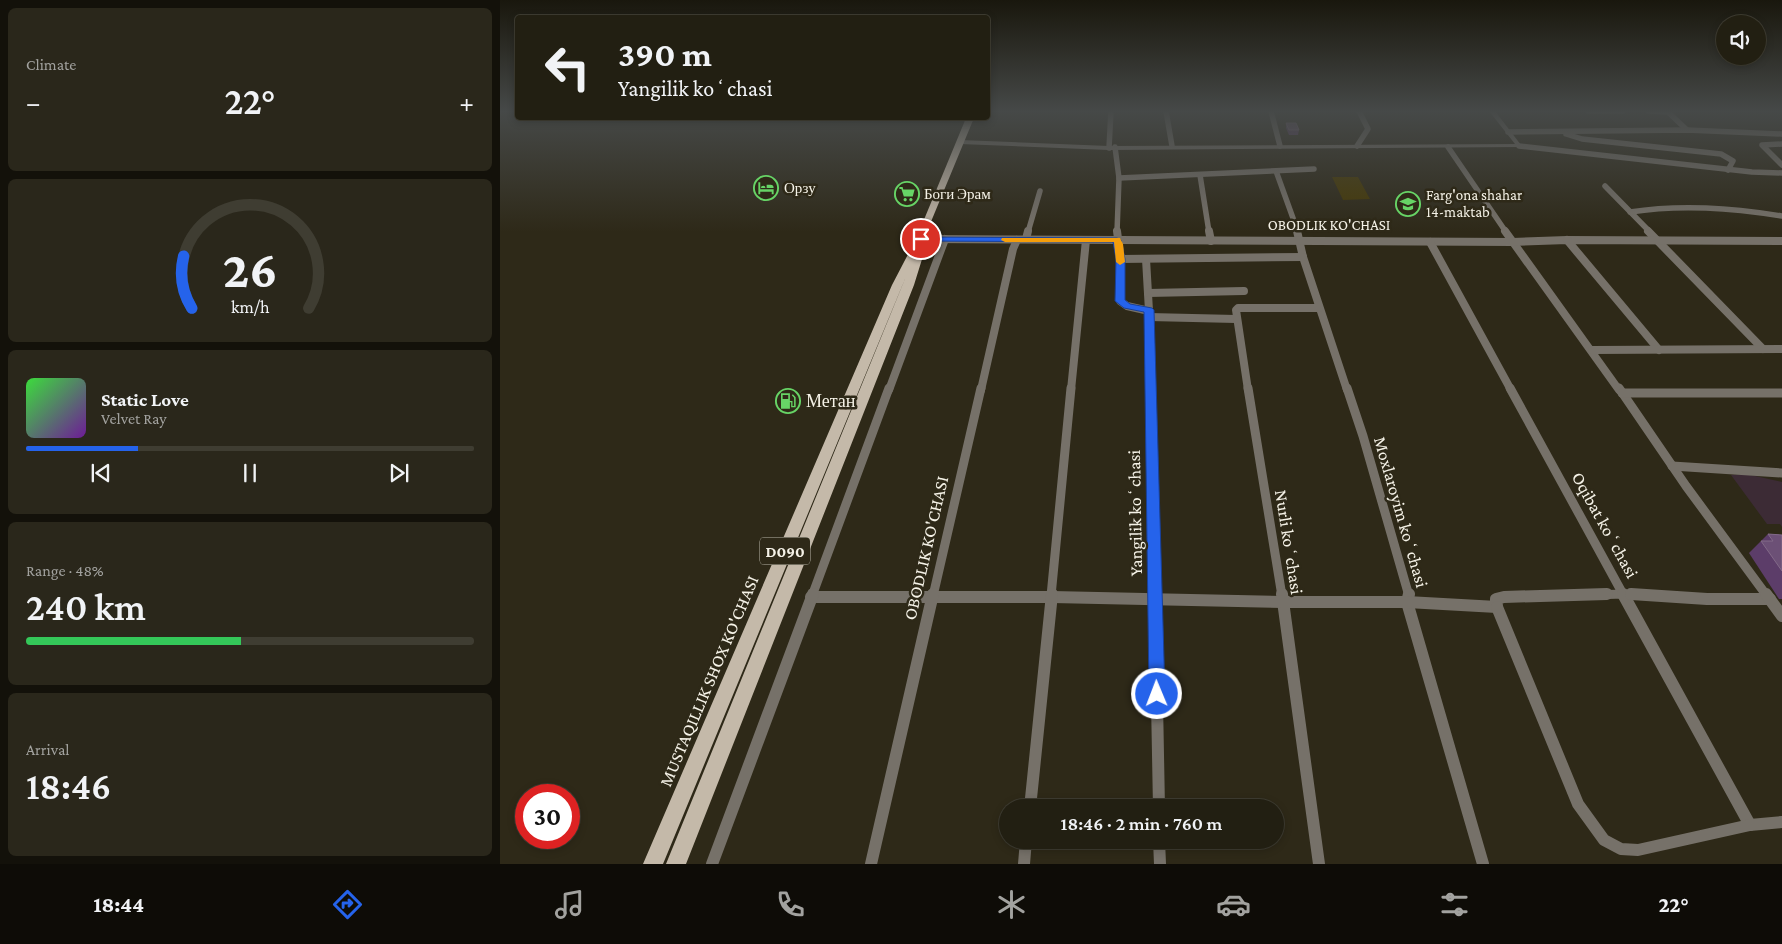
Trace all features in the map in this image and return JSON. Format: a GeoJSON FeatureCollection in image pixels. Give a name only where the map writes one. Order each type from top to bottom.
{"type":"FeatureCollection","features":[{"type":"Feature","properties":{"kind":"main road","name":"MUSTAQILLIK SHOX KO'CHASI"},"geometry":{"type":"LineString","coordinates":[[653,864],[897,285],[921,239],[956,151]]}},
{"type":"Feature","properties":{"kind":"main road","name":"MUSTAQILLIK SHOX KO'CHASI"},"geometry":{"type":"LineString","coordinates":[[676,864],[909,285],[918,259],[921,239]]}},
{"type":"Feature","properties":{"kind":"main road"},"geometry":{"type":"LineString","coordinates":[[742,652],[760,653]]}},
{"type":"Feature","properties":{"kind":"street"},"geometry":{"type":"LineString","coordinates":[[1113,151],[1119,178],[1117,240],[1120,259],[1122,304],[1149,314],[1236,319],[1236,310],[1238,308],[1319,308]]}},
{"type":"Feature","properties":{"kind":"street"},"geometry":{"type":"LineString","coordinates":[[1451,151],[1672,466],[1782,616]]}},
{"type":"Feature","properties":{"kind":"street"},"geometry":{"type":"LineString","coordinates":[[1565,151],[1728,170],[1782,173]]}},
{"type":"Feature","properties":{"kind":"street"},"geometry":{"type":"LineString","coordinates":[[1696,151],[1721,154],[1733,161],[1728,170]]}},
{"type":"Feature","properties":{"kind":"street"},"geometry":{"type":"LineString","coordinates":[[1769,151],[1782,165]]}},
{"type":"Feature","properties":{"kind":"street"},"geometry":{"type":"LineString","coordinates":[[1119,178],[1314,170]]}},
{"type":"Feature","properties":{"kind":"street","name":"Moxlaroyim koʻchasi"},"geometry":{"type":"LineString","coordinates":[[1276,171],[1301,241],[1319,308],[1363,436],[1483,864]]}},
{"type":"Feature","properties":{"kind":"street"},"geometry":{"type":"LineString","coordinates":[[1200,175],[1211,241]]}},
{"type":"Feature","properties":{"kind":"street"},"geometry":{"type":"LineString","coordinates":[[1605,186],[1762,349]]}},
{"type":"Feature","properties":{"kind":"street"},"geometry":{"type":"LineString","coordinates":[[1021,239],[1040,191]]}},
{"type":"Feature","properties":{"kind":"street"},"geometry":{"type":"LineString","coordinates":[[1630,212],[1688,206],[1742,210],[1782,216]]}},
{"type":"Feature","properties":{"kind":"street","name":"OBODLIK KO'CHASI"},"geometry":{"type":"LineString","coordinates":[[921,239],[1430,242],[1567,240],[1782,241]]}},
{"type":"Feature","properties":{"kind":"street"},"geometry":{"type":"LineString","coordinates":[[712,864],[945,239]]}},
{"type":"Feature","properties":{"kind":"street","name":"OBODLIK KO'CHASI"},"geometry":{"type":"LineString","coordinates":[[871,864],[934,596],[1012,249],[1021,239]]}},
{"type":"Feature","properties":{"kind":"street"},"geometry":{"type":"LineString","coordinates":[[1031,799],[1086,240]]}},
{"type":"Feature","properties":{"kind":"street"},"geometry":{"type":"LineString","coordinates":[[1567,240],[1659,350]]}},
{"type":"Feature","properties":{"kind":"street"},"geometry":{"type":"LineString","coordinates":[[1202,241],[1202,258]]}},
{"type":"Feature","properties":{"kind":"street","name":"Oqibat koʻchasi"},"geometry":{"type":"LineString","coordinates":[[1430,242],[1750,825]]}},
{"type":"Feature","properties":{"kind":"street"},"geometry":{"type":"LineString","coordinates":[[1120,259],[1304,257]]}},
{"type":"Feature","properties":{"kind":"street","name":"Yangilik koʻchasi"},"geometry":{"type":"LineString","coordinates":[[1146,259],[1156,599],[1159,799]]}},
{"type":"Feature","properties":{"kind":"street"},"geometry":{"type":"LineString","coordinates":[[1148,293],[1244,291]]}},
{"type":"Feature","properties":{"kind":"street","name":"Nurli koʻchasi"},"geometry":{"type":"LineString","coordinates":[[1236,319],[1283,602],[1319,864]]}},
{"type":"Feature","properties":{"kind":"street"},"geometry":{"type":"LineString","coordinates":[[1592,350],[1782,349]]}},
{"type":"Feature","properties":{"kind":"street"},"geometry":{"type":"LineString","coordinates":[[1622,393],[1782,392]]}},
{"type":"Feature","properties":{"kind":"street"},"geometry":{"type":"LineString","coordinates":[[1672,466],[1782,473]]}},
{"type":"Feature","properties":{"kind":"street"},"geometry":{"type":"LineString","coordinates":[[1770,599],[1707,599],[1624,594],[1498,597],[1495,601],[1578,804],[1604,840],[1621,848],[1638,850],[1750,825],[1782,822]]}},
{"type":"Feature","properties":{"kind":"street"},"geometry":{"type":"LineString","coordinates":[[811,597],[934,596],[1283,602],[1408,602],[1497,607]]}},
{"type":"Feature","properties":{"kind":"street"},"geometry":{"type":"LineString","coordinates":[[1024,864],[1025,849]]}},
{"type":"Feature","properties":{"kind":"street"},"geometry":{"type":"LineString","coordinates":[[1159,849],[1160,864]]}},
{"type":"Feature","properties":{"kind":"shaded area"},"geometry":{"type":"Polygon","coordinates":[[[1332,177],[1358,177],[1370,199],[1343,200],[1332,177]]]}},
{"type":"Feature","properties":{"kind":"shaded area"},"geometry":{"type":"Polygon","coordinates":[[[1746,474],[1782,482],[1782,527],[1780,524],[1767,524],[1731,475],[1746,474]]]}},
{"type":"Feature","properties":{"kind":"building"},"geometry":{"type":"Polygon","coordinates":[[[1768,534],[1782,535],[1782,571],[1761,541],[1773,541],[1768,534]]]}},
{"type":"Feature","properties":{"kind":"slow traffic"},"geometry":{"type":"LineString","coordinates":[[1005,240],[1117,240],[1120,262]]}},
{"type":"Feature","properties":{"kind":"place","name":"Орзу"},"geometry":{"type":"Point","coordinates":[766,188]}},
{"type":"Feature","properties":{"kind":"place","name":"Боги Эрам"},"geometry":{"type":"Point","coordinates":[907,194]}},
{"type":"Feature","properties":{"kind":"place","name":"Farg'ona shahar 14-maktab"},"geometry":{"type":"Point","coordinates":[1408,204]}},
{"type":"Feature","properties":{"kind":"place","name":"Метан"},"geometry":{"type":"Point","coordinates":[788,401]}},
{"type":"Feature","properties":{"kind":"route"},"geometry":{"type":"LineString","coordinates":[[921,239],[1117,240],[1120,259],[1120,301],[1127,306],[1149,310],[1157,694]]}}]}
